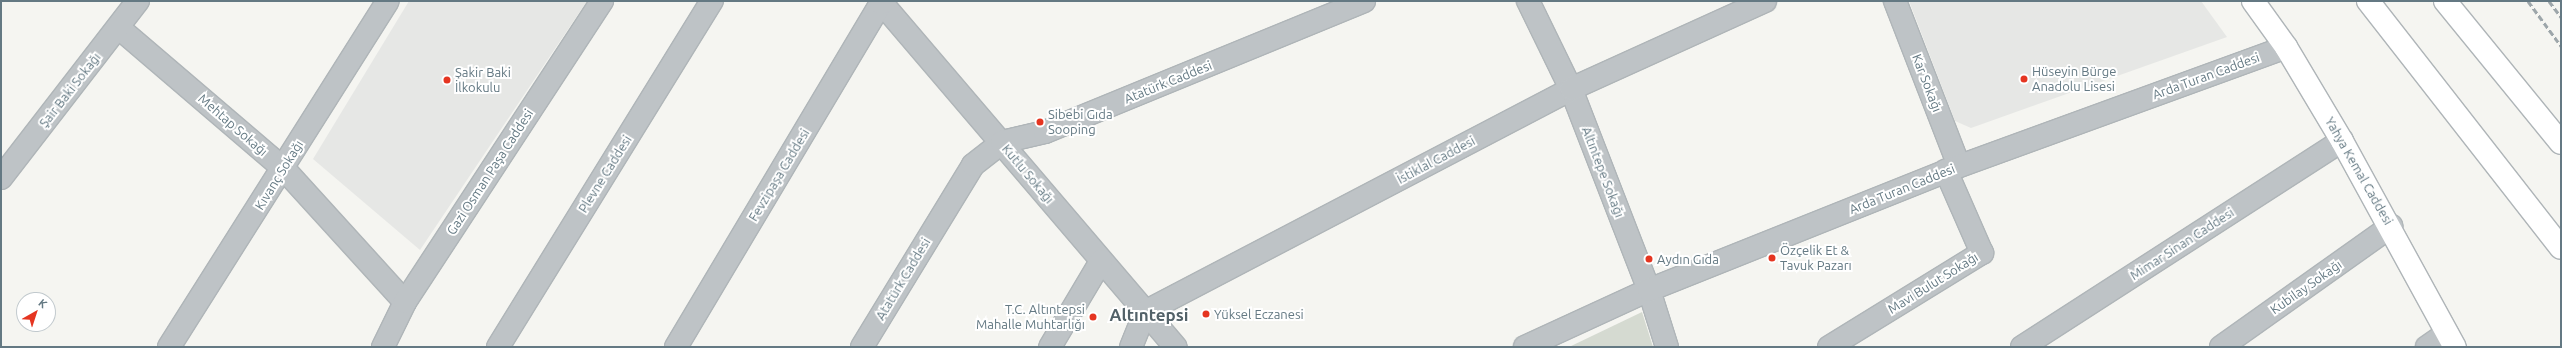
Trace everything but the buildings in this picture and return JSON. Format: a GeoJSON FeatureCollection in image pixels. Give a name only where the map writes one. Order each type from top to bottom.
{"type":"FeatureCollection","features":[{"type":"Feature","properties":{"kind":"main road","name":"Yahya Kemal Caddesi"},"geometry":{"type":"LineString","coordinates":[[2253,1],[2286,47],[2342,141],[2391,226],[2451,340]]}},
{"type":"Feature","properties":{"kind":"main road"},"geometry":{"type":"LineString","coordinates":[[2368,1],[2561,248]]}},
{"type":"Feature","properties":{"kind":"main road"},"geometry":{"type":"LineString","coordinates":[[2445,1],[2561,143]]}},
{"type":"Feature","properties":{"kind":"street","name":"Şair Baki Sokağı"},"geometry":{"type":"LineString","coordinates":[[1,178],[119,28],[138,1]]}},
{"type":"Feature","properties":{"kind":"street","name":"Kıvanç Sokağı"},"geometry":{"type":"LineString","coordinates":[[169,347],[388,1]]}},
{"type":"Feature","properties":{"kind":"street","name":"Gazi Osman Paşa Caddesi"},"geometry":{"type":"LineString","coordinates":[[391,344],[404,302],[602,1]]}},
{"type":"Feature","properties":{"kind":"street","name":"Plevne Caddesi"},"geometry":{"type":"LineString","coordinates":[[498,347],[712,1]]}},
{"type":"Feature","properties":{"kind":"street","name":"Atatürk Caddesi"},"geometry":{"type":"LineString","coordinates":[[862,347],[972,165],[1002,142],[1045,132],[1364,1]]}},
{"type":"Feature","properties":{"kind":"street","name":"Altıntepe Sokağı"},"geometry":{"type":"LineString","coordinates":[[1528,1],[1571,89],[1649,290],[1667,347]]}},
{"type":"Feature","properties":{"kind":"street","name":"İstiklal Caddesi"},"geometry":{"type":"LineString","coordinates":[[1145,312],[1571,89],[1765,1]]}},
{"type":"Feature","properties":{"kind":"street","name":"Kar Sokağı"},"geometry":{"type":"LineString","coordinates":[[1895,1],[1953,168]]}},
{"type":"Feature","properties":{"kind":"street","name":"Kutlu Sokağı"},"geometry":{"type":"LineString","coordinates":[[882,2],[1176,347]]}},
{"type":"Feature","properties":{"kind":"street","name":"Fevzipaşa Caddesi"},"geometry":{"type":"LineString","coordinates":[[676,347],[882,2]]}},
{"type":"Feature","properties":{"kind":"street","name":"Mehtap Sokağı"},"geometry":{"type":"LineString","coordinates":[[119,28],[283,168],[404,302]]}},
{"type":"Feature","properties":{"kind":"street","name":"Arda Turan Caddesi"},"geometry":{"type":"LineString","coordinates":[[1526,347],[1649,290],[1953,168],[2286,47]]}},
{"type":"Feature","properties":{"kind":"street","name":"Mimar Sinan Caddesi"},"geometry":{"type":"LineString","coordinates":[[2022,347],[2342,141]]}},
{"type":"Feature","properties":{"kind":"street","name":"Mavi Bulut Sokağı"},"geometry":{"type":"LineString","coordinates":[[1829,347],[1982,253],[1953,168]]}},
{"type":"Feature","properties":{"kind":"street","name":"Kubilay Sokağı"},"geometry":{"type":"LineString","coordinates":[[2221,347],[2391,226]]}},
{"type":"Feature","properties":{"kind":"street"},"geometry":{"type":"LineString","coordinates":[[1050,347],[1102,261]]}},
{"type":"Feature","properties":{"kind":"street"},"geometry":{"type":"LineString","coordinates":[[1131,347],[1145,312]]}},
{"type":"Feature","properties":{"kind":"street"},"geometry":{"type":"LineString","coordinates":[[2427,347],[2451,340]]}},
{"type":"Feature","properties":{"kind":"shaded area","name":"Şakir Baki İlkokulu"},"geometry":{"type":"Polygon","coordinates":[[[409,1],[587,1],[420,250],[313,159],[409,1]]]}},
{"type":"Feature","properties":{"kind":"shaded area","name":"Hüseyin Bürge Anadolu Lisesi"},"geometry":{"type":"Polygon","coordinates":[[[1909,1],[2201,1],[2227,37],[1971,128],[1955,121],[1909,1]]]}},
{"type":"Feature","properties":{"kind":"shaded area"},"geometry":{"type":"Polygon","coordinates":[[[1642,312],[1653,347],[1569,347],[1642,312]]]}},
{"type":"Feature","properties":{"kind":"railway"},"geometry":{"type":"LineString","coordinates":[[2528,1],[2561,46]]}},
{"type":"Feature","properties":{"kind":"railway"},"geometry":{"type":"LineString","coordinates":[[2549,1],[2561,17]]}},
{"type":"Feature","properties":{"kind":"place","name":"Hüseyin Bürge Anadolu Lisesi"},"geometry":{"type":"Point","coordinates":[2024,79]}},
{"type":"Feature","properties":{"kind":"place","name":"Şakir Baki İlkokulu"},"geometry":{"type":"Point","coordinates":[447,80]}},
{"type":"Feature","properties":{"kind":"place","name":"Sibebi Gıda Sooping"},"geometry":{"type":"Point","coordinates":[1040,122]}},
{"type":"Feature","properties":{"kind":"place","name":"Özçelik Et & Tavuk Pazarı"},"geometry":{"type":"Point","coordinates":[1772,258]}},
{"type":"Feature","properties":{"kind":"place","name":"Aydın Gıda"},"geometry":{"type":"Point","coordinates":[1649,259]}},
{"type":"Feature","properties":{"kind":"place","name":"Yüksel Eczanesi"},"geometry":{"type":"Point","coordinates":[1206,314]}},
{"type":"Feature","properties":{"kind":"place","name":"T.C. Altıntepsi Mahalle Muhtarlığı"},"geometry":{"type":"Point","coordinates":[1093,317]}},
{"type":"Feature","properties":{"kind":"district","name":"Altıntepsi"},"geometry":{"type":"Point","coordinates":[1149,315]}}]}
